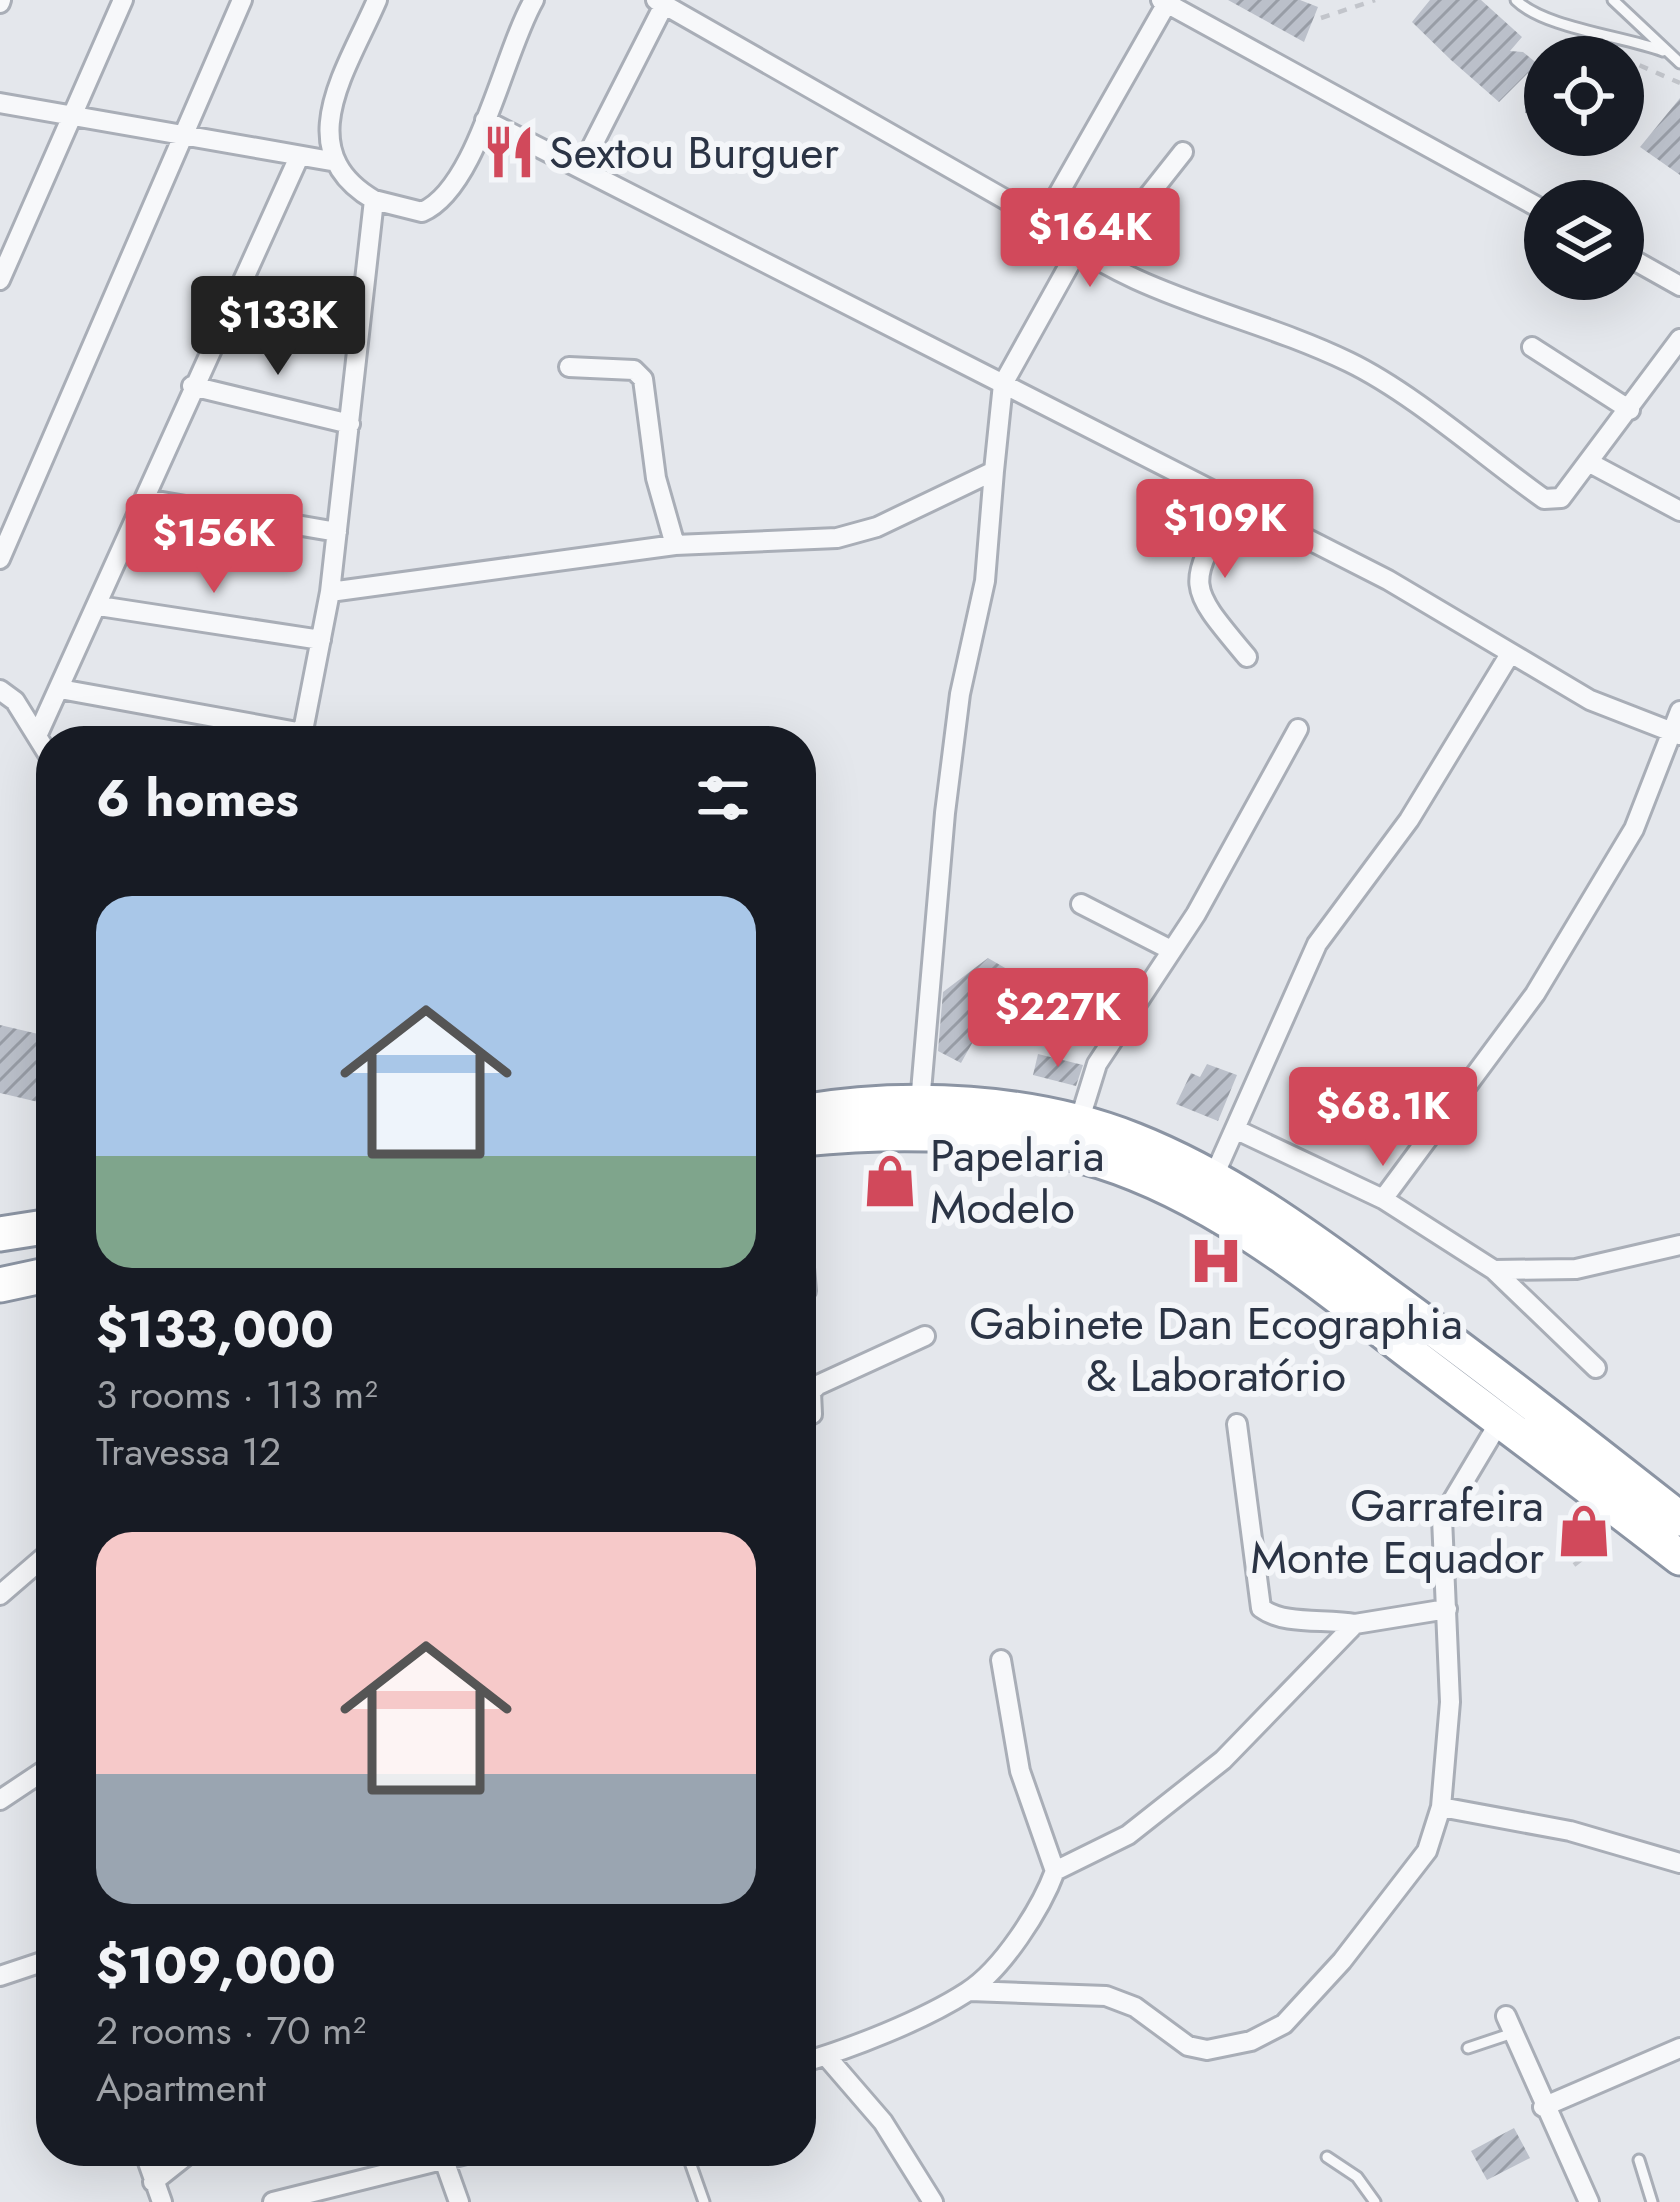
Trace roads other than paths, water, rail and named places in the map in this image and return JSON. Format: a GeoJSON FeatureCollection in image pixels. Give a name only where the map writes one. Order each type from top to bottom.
{"type":"FeatureCollection","features":[{"type":"Feature","properties":{"kind":"highway"},"geometry":{"type":"LineString","coordinates":[[816,1111],[920,1103],[1011,1110],[1129,1138],[1211,1194],[1378,1287],[1680,1519]]}},
{"type":"Feature","properties":{"kind":"highway"},"geometry":{"type":"LineString","coordinates":[[816,1138],[918,1130],[990,1137],[1102,1162],[1211,1194],[1274,1251],[1680,1558]]}},
{"type":"Feature","properties":{"kind":"highway"},"geometry":{"type":"LineString","coordinates":[[0,1234],[36,1228]]}},
{"type":"Feature","properties":{"kind":"street"},"geometry":{"type":"LineString","coordinates":[[0,280],[123,0]]}},
{"type":"Feature","properties":{"kind":"street"},"geometry":{"type":"LineString","coordinates":[[0,559],[242,0]]}},
{"type":"Feature","properties":{"kind":"street"},"geometry":{"type":"LineString","coordinates":[[377,0],[333,103],[331,161],[355,189],[374,200],[422,212],[436,206],[485,120],[534,0]]}},
{"type":"Feature","properties":{"kind":"street"},"geometry":{"type":"LineString","coordinates":[[581,168],[660,2],[1043,221],[1096,262],[1141,285],[1349,362],[1544,499],[1561,498],[1680,339]]}},
{"type":"Feature","properties":{"kind":"street"},"geometry":{"type":"LineString","coordinates":[[1043,221],[1164,2],[1524,199]]}},
{"type":"Feature","properties":{"kind":"street"},"geometry":{"type":"LineString","coordinates":[[0,103],[186,134],[298,159],[331,161]]}},
{"type":"Feature","properties":{"kind":"street"},"geometry":{"type":"LineString","coordinates":[[485,120],[1388,580],[1590,700],[1676,732]]}},
{"type":"Feature","properties":{"kind":"street"},"geometry":{"type":"LineString","coordinates":[[1096,262],[1184,152]]}},
{"type":"Feature","properties":{"kind":"street"},"geometry":{"type":"LineString","coordinates":[[42,726],[298,159]]}},
{"type":"Feature","properties":{"kind":"street"},"geometry":{"type":"LineString","coordinates":[[304,726],[330,592],[374,200]]}},
{"type":"Feature","properties":{"kind":"street"},"geometry":{"type":"LineString","coordinates":[[920,1103],[945,813],[961,694],[985,581],[1003,384],[1077,250]]}},
{"type":"Feature","properties":{"kind":"street"},"geometry":{"type":"LineString","coordinates":[[1644,266],[1680,286]]}},
{"type":"Feature","properties":{"kind":"street"},"geometry":{"type":"LineString","coordinates":[[1532,347],[1630,410]]}},
{"type":"Feature","properties":{"kind":"street"},"geometry":{"type":"LineString","coordinates":[[569,367],[634,370],[643,379],[656,478],[675,545]]}},
{"type":"Feature","properties":{"kind":"street"},"geometry":{"type":"LineString","coordinates":[[192,386],[350,424]]}},
{"type":"Feature","properties":{"kind":"street"},"geometry":{"type":"LineString","coordinates":[[1590,463],[1680,511]]}},
{"type":"Feature","properties":{"kind":"street"},"geometry":{"type":"LineString","coordinates":[[330,592],[675,545],[837,538],[877,527],[994,471]]}},
{"type":"Feature","properties":{"kind":"street"},"geometry":{"type":"LineString","coordinates":[[145,499],[337,532]]}},
{"type":"Feature","properties":{"kind":"street"},"geometry":{"type":"LineString","coordinates":[[1235,503],[1197,568],[1200,601],[1247,657]]}},
{"type":"Feature","properties":{"kind":"street"},"geometry":{"type":"LineString","coordinates":[[100,606],[321,640]]}},
{"type":"Feature","properties":{"kind":"street"},"geometry":{"type":"LineString","coordinates":[[1211,1194],[1318,944],[1409,820],[1510,654]]}},
{"type":"Feature","properties":{"kind":"street"},"geometry":{"type":"LineString","coordinates":[[60,689],[247,726]]}},
{"type":"Feature","properties":{"kind":"street"},"geometry":{"type":"LineString","coordinates":[[0,690],[15,700],[36,734]]}},
{"type":"Feature","properties":{"kind":"street"},"geometry":{"type":"LineString","coordinates":[[1383,1198],[1535,994],[1634,829],[1676,732],[1680,711]]}},
{"type":"Feature","properties":{"kind":"street"},"geometry":{"type":"LineString","coordinates":[[1078,1125],[1097,1064],[1172,950],[1298,729]]}},
{"type":"Feature","properties":{"kind":"street"},"geometry":{"type":"LineString","coordinates":[[1081,904],[1172,950]]}},
{"type":"Feature","properties":{"kind":"street"},"geometry":{"type":"LineString","coordinates":[[1237,1130],[1383,1198],[1494,1270],[1596,1368]]}},
{"type":"Feature","properties":{"kind":"street"},"geometry":{"type":"LineString","coordinates":[[1494,1270],[1576,1269],[1680,1245]]}},
{"type":"Feature","properties":{"kind":"street"},"geometry":{"type":"LineString","coordinates":[[816,1386],[925,1336]]}},
{"type":"Feature","properties":{"kind":"street"},"geometry":{"type":"LineString","coordinates":[[970,1991],[1106,1996],[1135,2007],[1188,2046],[1207,2050],[1251,2041],[1284,2024],[1373,1923],[1427,1851],[1441,1807],[1450,1702],[1442,1518],[1500,1421]]}},
{"type":"Feature","properties":{"kind":"street"},"geometry":{"type":"LineString","coordinates":[[1237,1424],[1261,1608],[1279,1618],[1355,1624],[1447,1609]]}},
{"type":"Feature","properties":{"kind":"street"},"geometry":{"type":"LineString","coordinates":[[0,1595],[36,1564]]}},
{"type":"Feature","properties":{"kind":"street"},"geometry":{"type":"LineString","coordinates":[[816,2059],[970,1991],[1036,1915],[1055,1871],[1127,1835],[1223,1760],[1355,1624]]}},
{"type":"Feature","properties":{"kind":"street"},"geometry":{"type":"LineString","coordinates":[[1000,1660],[1020,1772],[1055,1871]]}},
{"type":"Feature","properties":{"kind":"street"},"geometry":{"type":"LineString","coordinates":[[0,1800],[36,1776]]}},
{"type":"Feature","properties":{"kind":"street"},"geometry":{"type":"LineString","coordinates":[[1441,1807],[1570,1831],[1680,1863]]}},
{"type":"Feature","properties":{"kind":"street"},"geometry":{"type":"LineString","coordinates":[[0,1976],[36,1964]]}},
{"type":"Feature","properties":{"kind":"street"},"geometry":{"type":"LineString","coordinates":[[1509,2025],[1589,2202]]}},
{"type":"Feature","properties":{"kind":"street"},"geometry":{"type":"LineString","coordinates":[[1543,2107],[1680,2048]]}},
{"type":"Feature","properties":{"kind":"street"},"geometry":{"type":"LineString","coordinates":[[826,2056],[892,2135],[928,2201]]}},
{"type":"Feature","properties":{"kind":"street"},"geometry":{"type":"LineString","coordinates":[[148,2166],[162,2202]]}},
{"type":"Feature","properties":{"kind":"street"},"geometry":{"type":"LineString","coordinates":[[153,2182],[173,2166]]}},
{"type":"Feature","properties":{"kind":"street"},"geometry":{"type":"LineString","coordinates":[[273,2202],[420,2166]]}},
{"type":"Feature","properties":{"kind":"street"},"geometry":{"type":"LineString","coordinates":[[447,2166],[459,2202]]}},
{"type":"Feature","properties":{"kind":"lane"},"geometry":{"type":"LineString","coordinates":[[1516,0],[1558,24],[1615,34],[1663,51]]}},
{"type":"Feature","properties":{"kind":"lane"},"geometry":{"type":"LineString","coordinates":[[1612,0],[1680,63]]}},
{"type":"Feature","properties":{"kind":"lane"},"geometry":{"type":"LineString","coordinates":[[1468,2048],[1509,2025]]}},
{"type":"Feature","properties":{"kind":"lane"},"geometry":{"type":"LineString","coordinates":[[1327,2157],[1357,2177],[1375,2202]]}},
{"type":"Feature","properties":{"kind":"lane"},"geometry":{"type":"LineString","coordinates":[[1639,2161],[1652,2202]]}},
{"type":"Feature","properties":{"kind":"lane"},"geometry":{"type":"LineString","coordinates":[[691,2166],[704,2202]]}},
{"type":"Feature","properties":{"kind":"place","name":"Sextou Burguer"},"geometry":{"type":"Point","coordinates":[509,152]}},
{"type":"Feature","properties":{"kind":"place","name":"Papelaria Modelo"},"geometry":{"type":"Point","coordinates":[890,1181]}},
{"type":"Feature","properties":{"kind":"place","name":"Gabinete Dan Ecographia & Laboratório"},"geometry":{"type":"Point","coordinates":[1216,1261]}},
{"type":"Feature","properties":{"kind":"place","name":"Garrafeira Monte Equador"},"geometry":{"type":"Point","coordinates":[1584,1531]}}]}
